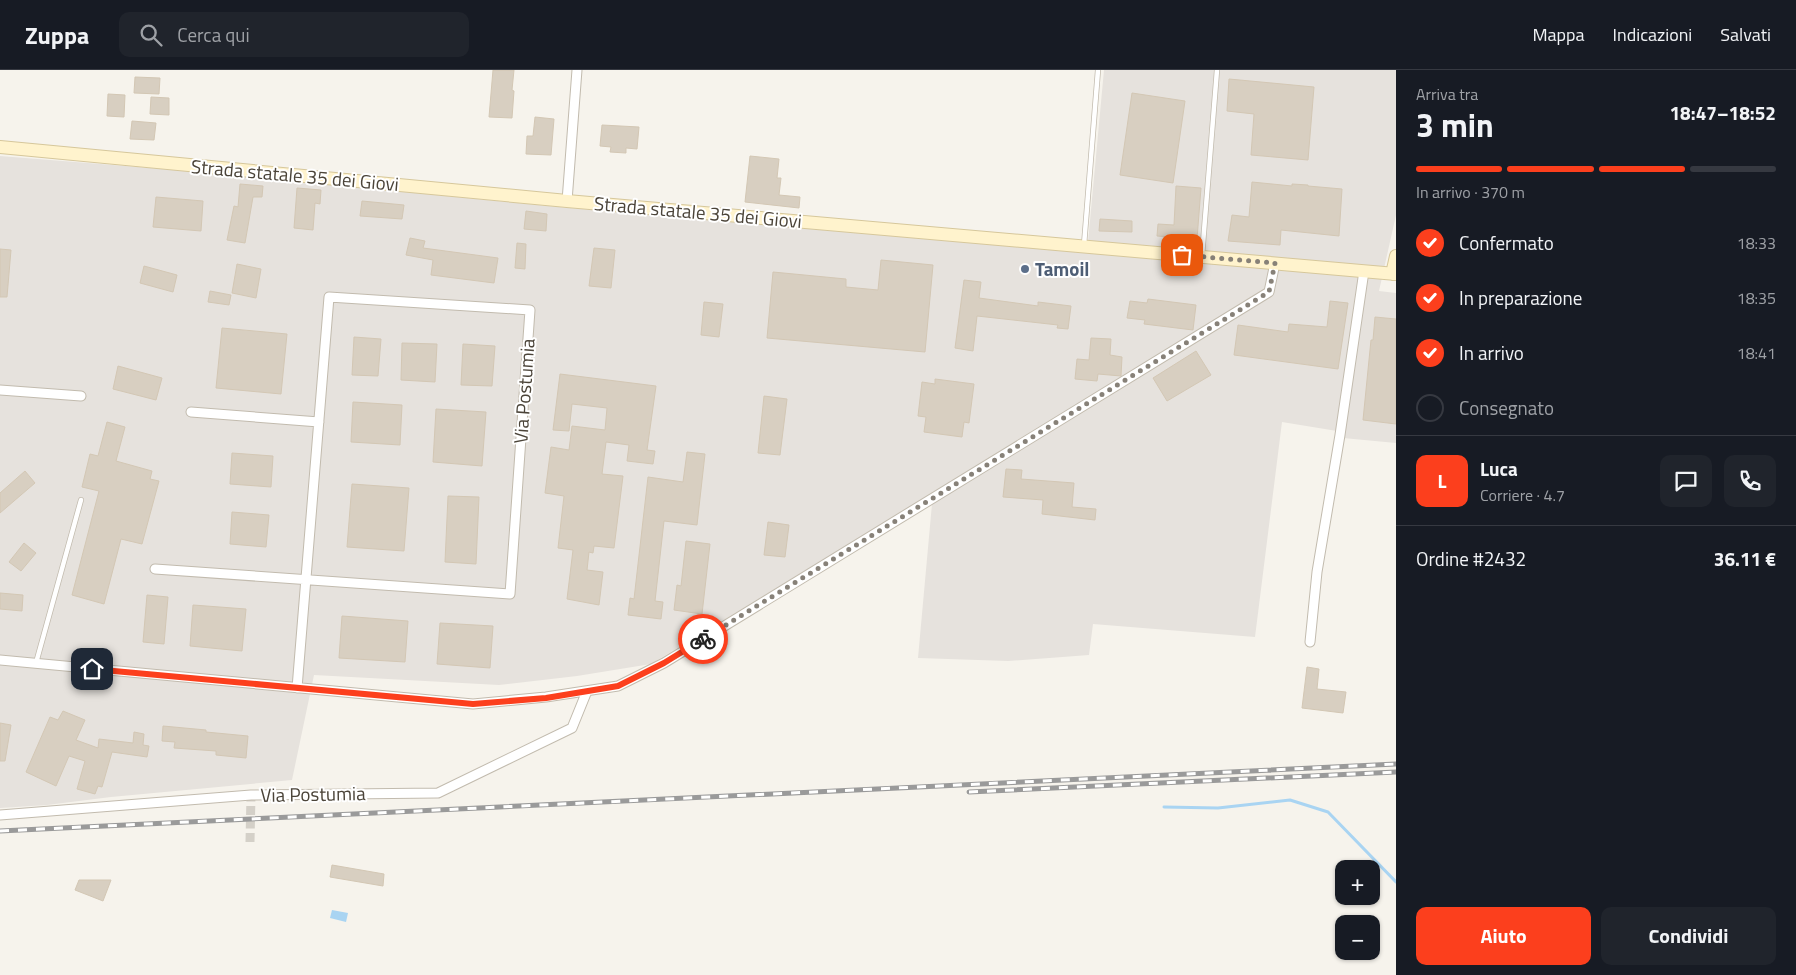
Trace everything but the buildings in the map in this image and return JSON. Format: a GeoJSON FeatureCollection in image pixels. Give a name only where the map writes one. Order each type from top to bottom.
{"type":"FeatureCollection","features":[{"type":"Feature","properties":{"kind":"main road","name":"Strada statale 35 dei Giovi"},"geometry":{"type":"LineString","coordinates":[[0,147],[568,201],[1394,274]]}},
{"type":"Feature","properties":{"kind":"main road"},"geometry":{"type":"LineString","coordinates":[[1394,274],[1396,256]]}},
{"type":"Feature","properties":{"kind":"street"},"geometry":{"type":"LineString","coordinates":[[568,201],[577,70]]}},
{"type":"Feature","properties":{"kind":"street"},"geometry":{"type":"LineString","coordinates":[[0,660],[473,704],[546,698],[618,686],[664,663],[1269,292],[1275,263]]}},
{"type":"Feature","properties":{"kind":"street"},"geometry":{"type":"LineString","coordinates":[[1310,642],[1317,572],[1340,436],[1364,271]]}},
{"type":"Feature","properties":{"kind":"street","name":"Via Postumia"},"geometry":{"type":"LineString","coordinates":[[154,570],[306,580],[510,594],[530,310],[328,297],[306,580],[297,688]]}},
{"type":"Feature","properties":{"kind":"street"},"geometry":{"type":"LineString","coordinates":[[0,390],[81,396]]}},
{"type":"Feature","properties":{"kind":"street"},"geometry":{"type":"LineString","coordinates":[[191,412],[318,422]]}},
{"type":"Feature","properties":{"kind":"street","name":"Via Postumia"},"geometry":{"type":"LineString","coordinates":[[0,815],[251,795],[438,793],[572,728],[587,691]]}},
{"type":"Feature","properties":{"kind":"lane"},"geometry":{"type":"LineString","coordinates":[[1084,246],[1098,70]]}},
{"type":"Feature","properties":{"kind":"lane"},"geometry":{"type":"LineString","coordinates":[[1202,257],[1217,70]]}},
{"type":"Feature","properties":{"kind":"lane"},"geometry":{"type":"LineString","coordinates":[[36,663],[81,500]]}},
{"type":"Feature","properties":{"kind":"shaded area"},"geometry":{"type":"Polygon","coordinates":[[[1104,70],[1396,70],[1396,215],[1379,291],[1396,293],[1396,443],[1343,438],[1343,432],[1282,422],[1255,637],[1093,624],[1089,655],[1008,661],[918,658],[933,493],[651,664],[577,676],[499,685],[314,675],[292,780],[0,808],[0,156],[213,173],[559,207],[1087,253],[1104,70]]]}},
{"type":"Feature","properties":{"kind":"water"},"geometry":{"type":"Polygon","coordinates":[[[332,910],[348,913],[346,922],[330,918],[332,910]]]}},
{"type":"Feature","properties":{"kind":"waterway"},"geometry":{"type":"LineString","coordinates":[[1164,807],[1218,808],[1290,800],[1328,812],[1396,882]]}},
{"type":"Feature","properties":{"kind":"tunnel"},"geometry":{"type":"LineString","coordinates":[[250,842],[251,795]]}},
{"type":"Feature","properties":{"kind":"railway"},"geometry":{"type":"LineString","coordinates":[[0,831],[1396,764]]}},
{"type":"Feature","properties":{"kind":"railway"},"geometry":{"type":"LineString","coordinates":[[969,792],[1396,772]]}},
{"type":"Feature","properties":{"kind":"way so far"},"geometry":{"type":"LineString","coordinates":[[703,639],[1269,292],[1275,263],[1182,255]]}},
{"type":"Feature","properties":{"kind":"place","name":"Tamoil"},"geometry":{"type":"Point","coordinates":[1025,269]}},
{"type":"Feature","properties":{"kind":"route"},"geometry":{"type":"LineString","coordinates":[[92,669],[473,704],[546,698],[618,686],[664,663],[703,639]]}}]}
